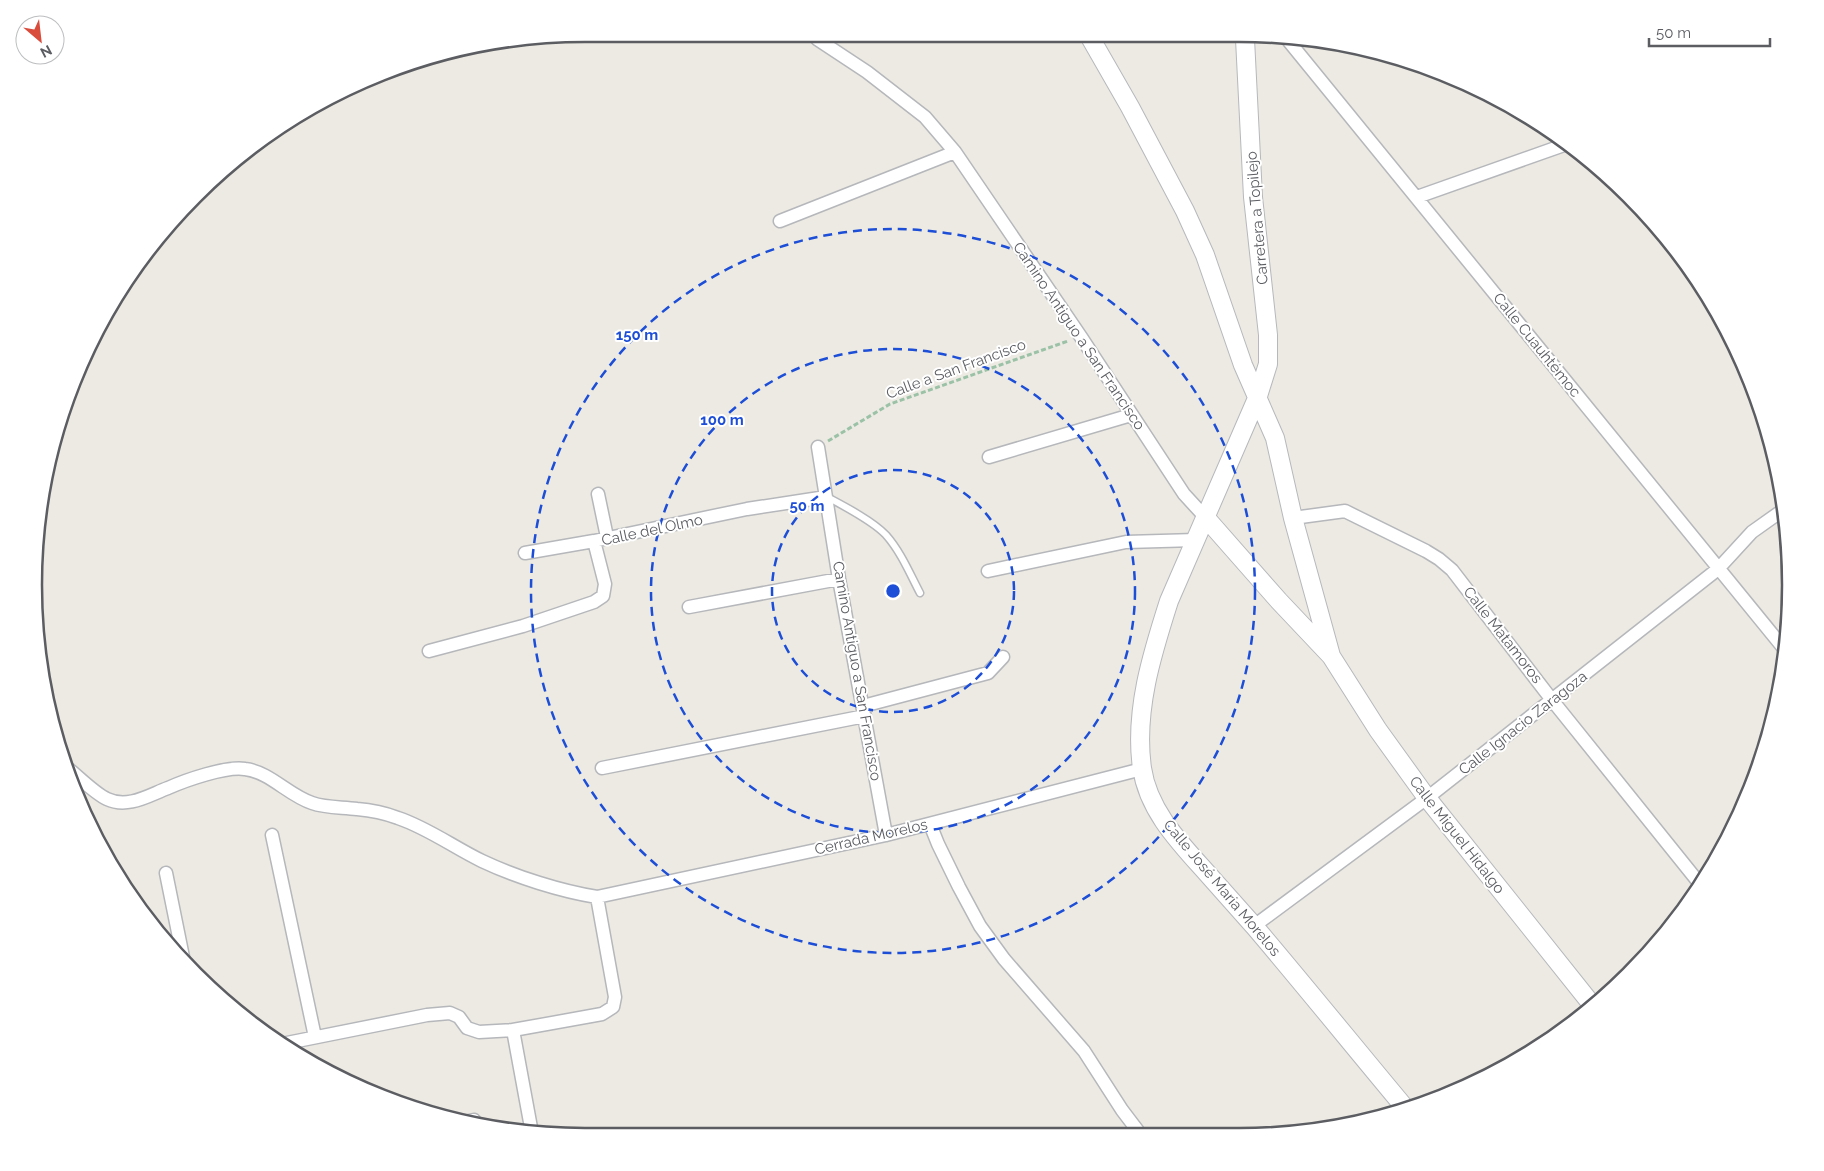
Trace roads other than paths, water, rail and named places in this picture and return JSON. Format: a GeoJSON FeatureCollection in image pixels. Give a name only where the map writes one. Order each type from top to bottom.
{"type":"FeatureCollection","features":[{"type":"Feature","properties":{"kind":"main road","name":"Calle Miguel Hidalgo"},"geometry":{"type":"LineString","coordinates":[[1094,42],[1185,211],[1204,255],[1243,365],[1275,438],[1293,518],[1331,656]]}},
{"type":"Feature","properties":{"kind":"main road","name":"Carretera a Topilejo"},"geometry":{"type":"LineString","coordinates":[[1206,518],[1258,396],[1268,364],[1268,336],[1253,197],[1245,42]]}},
{"type":"Feature","properties":{"kind":"main road","name":"Calle Miguel Hidalgo"},"geometry":{"type":"LineString","coordinates":[[1206,518],[1331,656],[1378,730],[1427,798],[1589,1001]]}},
{"type":"Feature","properties":{"kind":"main road","name":"Calle José María Morelos"},"geometry":{"type":"LineString","coordinates":[[1206,518],[1169,601],[1150,664],[1139,739],[1142,769],[1151,798],[1165,824],[1254,926],[1401,1103]]}},
{"type":"Feature","properties":{"kind":"street","name":"Camino Antiguo a San Francisco"},"geometry":{"type":"LineString","coordinates":[[823,42],[867,72],[925,117],[955,152],[1081,337],[1184,494],[1206,518]]}},
{"type":"Feature","properties":{"kind":"street","name":"Calle Cuauhtémoc"},"geometry":{"type":"LineString","coordinates":[[1293,46],[1778,642]]}},
{"type":"Feature","properties":{"kind":"street"},"geometry":{"type":"LineString","coordinates":[[1417,197],[1558,147]]}},
{"type":"Feature","properties":{"kind":"street"},"geometry":{"type":"LineString","coordinates":[[780,221],[955,152]]}},
{"type":"Feature","properties":{"kind":"street"},"geometry":{"type":"LineString","coordinates":[[989,457],[1131,415]]}},
{"type":"Feature","properties":{"kind":"street","name":"Camino Antiguo a San Francisco"},"geometry":{"type":"LineString","coordinates":[[818,447],[839,579],[886,835]]}},
{"type":"Feature","properties":{"kind":"street"},"geometry":{"type":"LineString","coordinates":[[598,494],[607,537]]}},
{"type":"Feature","properties":{"kind":"street","name":"Calle del Olmo"},"geometry":{"type":"LineString","coordinates":[[429,652],[523,626],[594,602],[603,596],[605,584],[594,541],[747,509],[826,496]]}},
{"type":"Feature","properties":{"kind":"street","name":"Calle Matamoros"},"geometry":{"type":"LineString","coordinates":[[1293,518],[1345,511],[1388,531],[1439,559],[1452,570],[1552,700],[1695,878]]}},
{"type":"Feature","properties":{"kind":"street","name":"Calle Ignacio Zaragoza"},"geometry":{"type":"LineString","coordinates":[[1254,926],[1427,798],[1718,569],[1752,532],[1777,516]]}},
{"type":"Feature","properties":{"kind":"street"},"geometry":{"type":"LineString","coordinates":[[988,571],[1126,542],[1196,540]]}},
{"type":"Feature","properties":{"kind":"street"},"geometry":{"type":"LineString","coordinates":[[525,553],[594,541]]}},
{"type":"Feature","properties":{"kind":"street"},"geometry":{"type":"LineString","coordinates":[[689,607],[839,579]]}},
{"type":"Feature","properties":{"kind":"street"},"geometry":{"type":"LineString","coordinates":[[602,768],[864,711],[988,673],[1003,657]]}},
{"type":"Feature","properties":{"kind":"street"},"geometry":{"type":"LineString","coordinates":[[77,776],[107,799],[123,803],[141,800],[169,787],[203,776],[244,768],[258,772],[312,804],[359,809],[397,817],[442,838],[482,861],[541,883],[597,897],[615,997],[613,1007],[602,1014],[513,1030],[479,1032],[467,1028],[459,1017],[450,1013],[427,1015],[292,1042]]}},
{"type":"Feature","properties":{"kind":"street","name":"Cerrada Morelos"},"geometry":{"type":"LineString","coordinates":[[597,897],[886,835],[1142,769]]}},
{"type":"Feature","properties":{"kind":"street"},"geometry":{"type":"LineString","coordinates":[[930,824],[959,887],[980,926],[1004,958],[1084,1051],[1135,1128]]}},
{"type":"Feature","properties":{"kind":"street"},"geometry":{"type":"LineString","coordinates":[[272,835],[315,1037]]}},
{"type":"Feature","properties":{"kind":"street"},"geometry":{"type":"LineString","coordinates":[[166,873],[181,948]]}},
{"type":"Feature","properties":{"kind":"street"},"geometry":{"type":"LineString","coordinates":[[513,1030],[531,1125]]}},
{"type":"Feature","properties":{"kind":"lane"},"geometry":{"type":"LineString","coordinates":[[826,496],[853,510],[886,535],[904,562],[920,593]]}}]}
